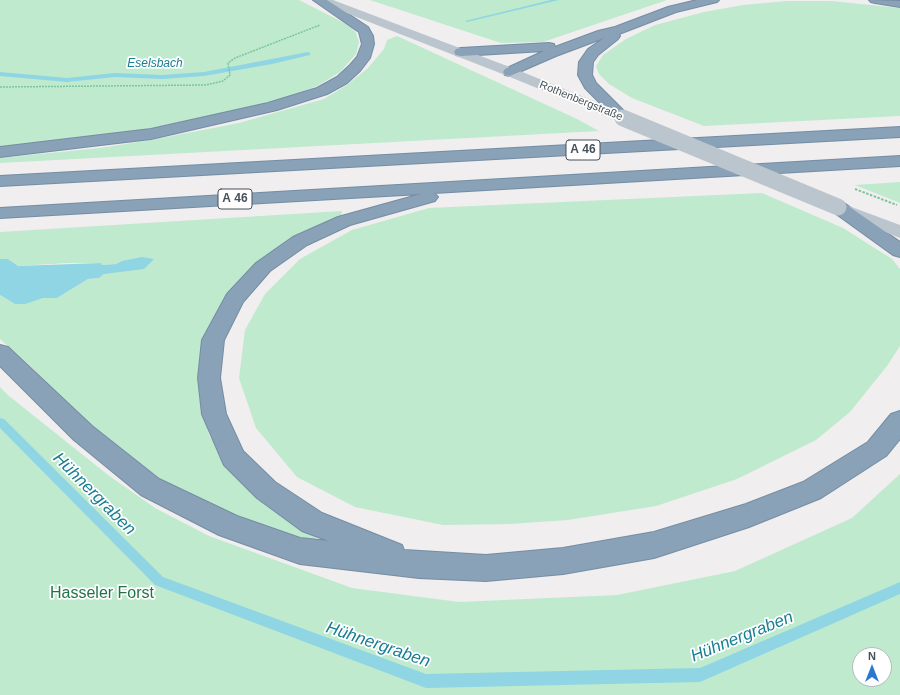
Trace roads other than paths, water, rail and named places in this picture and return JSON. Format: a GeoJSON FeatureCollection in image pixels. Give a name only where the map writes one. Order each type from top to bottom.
{"type":"FeatureCollection","features":[{"type":"Feature","properties":{"kind":"highway"},"geometry":{"type":"LineString","coordinates":[[0,152],[151,134],[272,107],[322,91],[342,80],[355,68],[363,58],[368,44],[367,36],[364,30],[319,0]]}},
{"type":"Feature","properties":{"kind":"highway"},"geometry":{"type":"LineString","coordinates":[[510,72],[551,53],[619,30],[672,9],[713,0]]}},
{"type":"Feature","properties":{"kind":"highway"},"geometry":{"type":"LineString","coordinates":[[875,0],[900,4]]}},
{"type":"Feature","properties":{"kind":"highway"},"geometry":{"type":"LineString","coordinates":[[619,30],[612,38],[593,52],[586,62],[584,69],[590,85],[623,118]]}},
{"type":"Feature","properties":{"kind":"highway"},"geometry":{"type":"LineString","coordinates":[[461,52],[535,49],[588,40]]}},
{"type":"Feature","properties":{"kind":"highway","name":"A 46"},"geometry":{"type":"LineString","coordinates":[[0,181],[900,132]]}},
{"type":"Feature","properties":{"kind":"highway","name":"A 46"},"geometry":{"type":"LineString","coordinates":[[0,212],[900,161]]}},
{"type":"Feature","properties":{"kind":"highway"},"geometry":{"type":"LineString","coordinates":[[419,565],[312,522],[266,490],[233,458],[214,414],[209,378],[213,340],[234,299],[264,267],[300,241],[344,221],[469,186]]}},
{"type":"Feature","properties":{"kind":"highway"},"geometry":{"type":"LineString","coordinates":[[838,206],[900,252]]}},
{"type":"Feature","properties":{"kind":"highway"},"geometry":{"type":"LineString","coordinates":[[0,353],[83,433],[150,487],[229,526],[300,551],[419,565],[486,568],[563,560],[654,545],[749,516],[812,490],[876,449],[900,421]]}},
{"type":"Feature","properties":{"kind":"main road","name":"Rothenbergstraße"},"geometry":{"type":"LineString","coordinates":[[322,0],[461,52],[900,232]]}},
{"type":"Feature","properties":{"kind":"water"},"geometry":{"type":"Polygon","coordinates":[[[142,257],[154,259],[144,269],[104,274],[99,278],[88,279],[57,298],[43,298],[25,304],[15,304],[0,295],[0,259],[8,259],[18,266],[101,263],[102,265],[116,264],[122,261],[142,257]]]}},
{"type":"Feature","properties":{"kind":"waterway","name":"Eselsbach"},"geometry":{"type":"LineString","coordinates":[[467,21],[557,0]]}},
{"type":"Feature","properties":{"kind":"waterway","name":"Eselsbach"},"geometry":{"type":"LineString","coordinates":[[0,74],[67,80],[115,75],[162,77],[204,74],[308,54]]}},
{"type":"Feature","properties":{"kind":"waterway","name":"Hühnergraben"},"geometry":{"type":"LineString","coordinates":[[0,422],[159,581],[426,681],[700,675],[900,588]]}},
{"type":"Feature","properties":{"kind":"park label","name":"Hasseler Forst"},"geometry":{"type":"Point","coordinates":[102,594]}}]}
